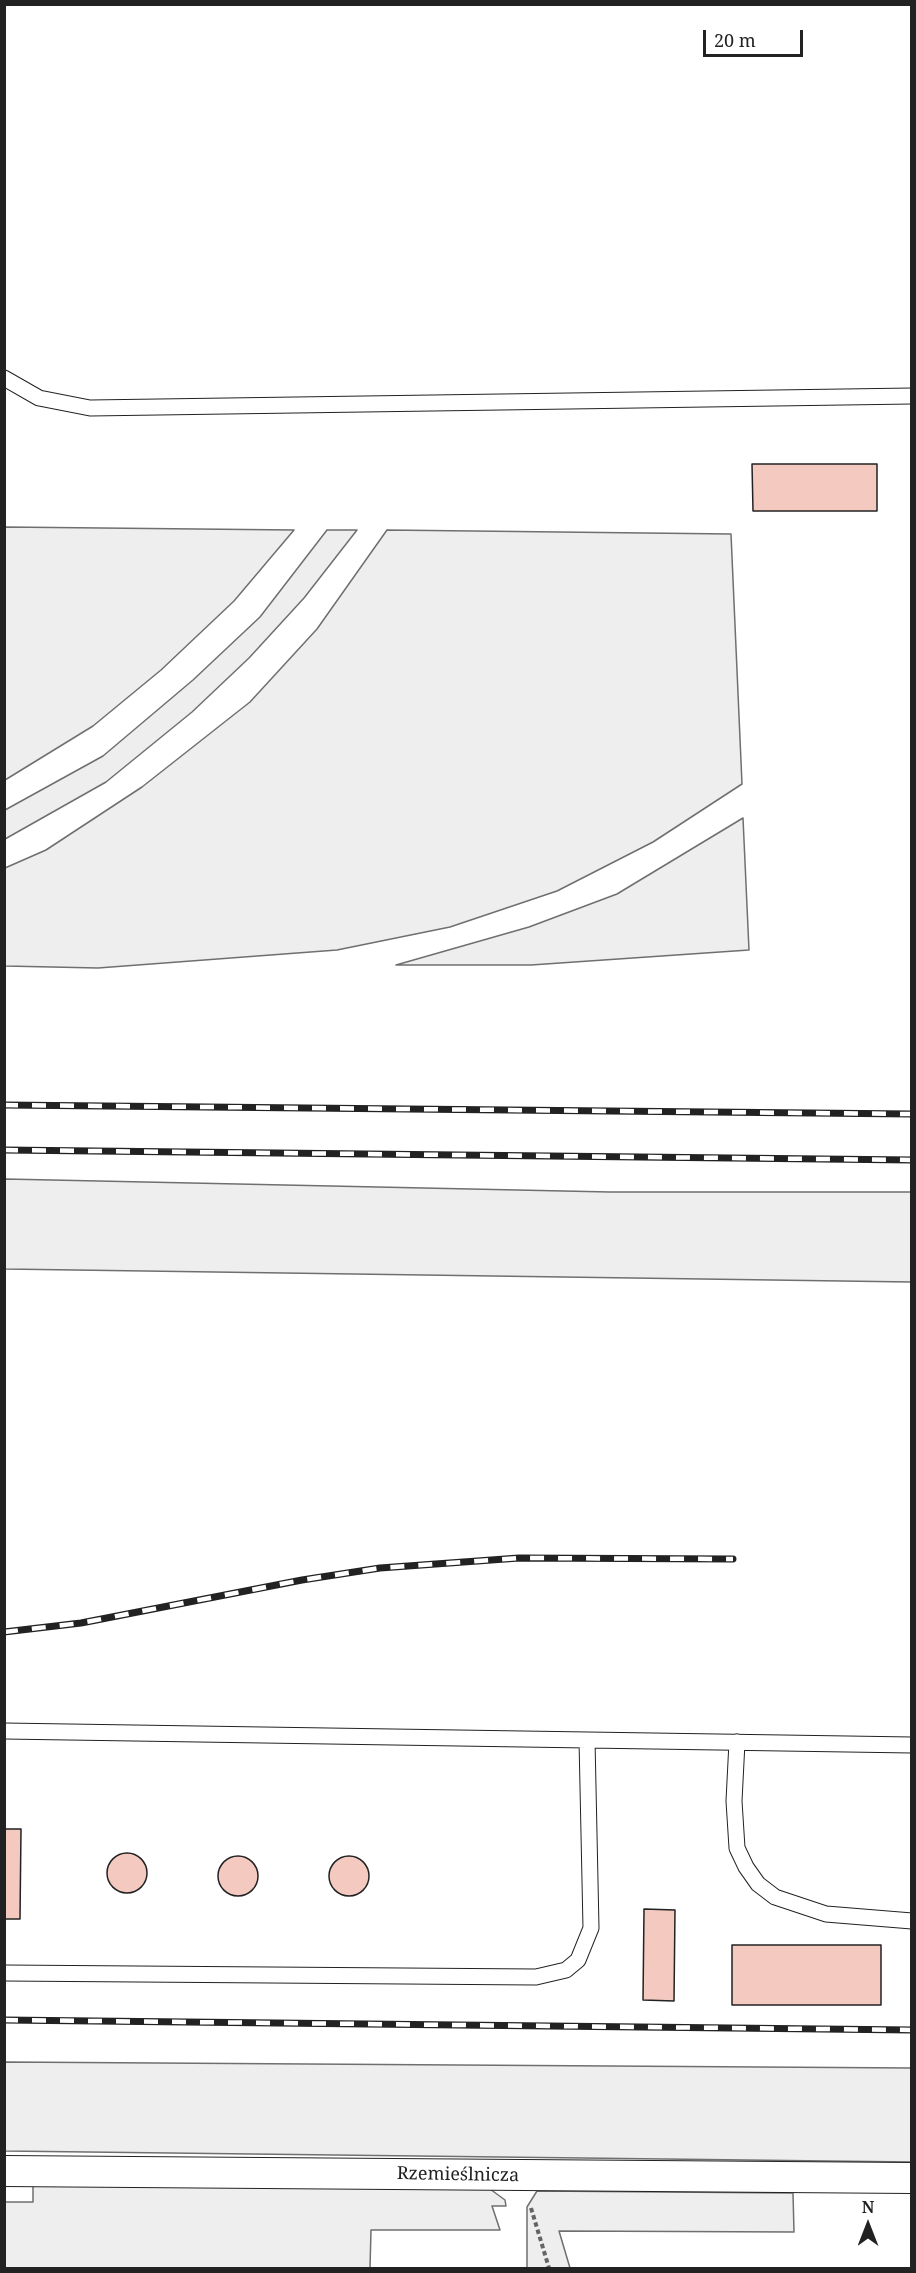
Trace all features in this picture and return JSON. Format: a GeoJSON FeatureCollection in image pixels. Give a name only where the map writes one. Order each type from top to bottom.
{"type":"FeatureCollection","features":[{"type":"Feature","properties":{"kind":"street","name":"Rzemieślnicza"},"geometry":{"type":"LineString","coordinates":[[4,2171],[912,2178]]}},
{"type":"Feature","properties":{"kind":"lane"},"geometry":{"type":"LineString","coordinates":[[4,378],[39,398],[90,408],[912,396]]}},
{"type":"Feature","properties":{"kind":"lane"},"geometry":{"type":"LineString","coordinates":[[4,1731],[912,1745]]}},
{"type":"Feature","properties":{"kind":"lane"},"geometry":{"type":"LineString","coordinates":[[4,1973],[536,1977],[566,1970],[578,1960],[587,1943],[591,1928],[587,1740]]}},
{"type":"Feature","properties":{"kind":"lane"},"geometry":{"type":"LineString","coordinates":[[737,1742],[734,1801],[736,1840],[746,1868],[758,1884],[775,1897],[826,1914],[912,1921]]}},
{"type":"Feature","properties":{"kind":"path"},"geometry":{"type":"LineString","coordinates":[[522,2175],[549,2268]]}},
{"type":"Feature","properties":{"kind":"shaded area"},"geometry":{"type":"Polygon","coordinates":[[[5,527],[294,530],[234,601],[161,670],[93,726],[5,780],[5,527]]]}},
{"type":"Feature","properties":{"kind":"shaded area"},"geometry":{"type":"Polygon","coordinates":[[[327,530],[357,530],[304,598],[249,658],[192,712],[106,782],[5,839],[5,810],[103,756],[193,680],[260,617],[327,530]]]}},
{"type":"Feature","properties":{"kind":"shaded area"},"geometry":{"type":"Polygon","coordinates":[[[387,530],[731,534],[742,784],[653,842],[557,891],[450,927],[337,950],[98,968],[5,966],[5,868],[46,850],[142,787],[250,702],[317,629],[387,530]]]}},
{"type":"Feature","properties":{"kind":"shaded area"},"geometry":{"type":"Polygon","coordinates":[[[743,818],[749,950],[531,965],[396,965],[529,927],[617,894],[743,818]]]}},
{"type":"Feature","properties":{"kind":"shaded area"},"geometry":{"type":"Polygon","coordinates":[[[5,1179],[610,1192],[911,1192],[911,1282],[5,1269],[5,1179]]]}},
{"type":"Feature","properties":{"kind":"shaded area"},"geometry":{"type":"Polygon","coordinates":[[[5,2062],[911,2068],[911,2162],[5,2151],[5,2062]]]}},
{"type":"Feature","properties":{"kind":"shaded area"},"geometry":{"type":"Polygon","coordinates":[[[33,2184],[490,2189],[505,2200],[506,2206],[492,2206],[500,2230],[371,2230],[370,2268],[5,2268],[5,2202],[33,2202],[33,2184]]]}},
{"type":"Feature","properties":{"kind":"shaded area"},"geometry":{"type":"Polygon","coordinates":[[[537,2191],[793,2193],[794,2232],[559,2231],[570,2268],[527,2268],[527,2207],[537,2191]]]}},
{"type":"Feature","properties":{"kind":"building"},"geometry":{"type":"Polygon","coordinates":[[[752,464],[877,464],[877,511],[753,511],[752,464]]]}},
{"type":"Feature","properties":{"kind":"building"},"geometry":{"type":"Polygon","coordinates":[[[4,1829],[21,1829],[20,1919],[4,1919],[4,1829]]]}},
{"type":"Feature","properties":{"kind":"building"},"geometry":{"type":"Polygon","coordinates":[[[127,1853],[141,1859],[147,1873],[141,1887],[127,1893],[113,1887],[107,1873],[113,1859],[127,1853]]]}},
{"type":"Feature","properties":{"kind":"building"},"geometry":{"type":"Polygon","coordinates":[[[238,1856],[252,1862],[258,1876],[252,1890],[238,1896],[224,1890],[218,1876],[224,1862],[238,1856]]]}},
{"type":"Feature","properties":{"kind":"building"},"geometry":{"type":"Polygon","coordinates":[[[349,1856],[363,1862],[369,1876],[363,1890],[349,1896],[335,1890],[329,1876],[335,1862],[349,1856]]]}},
{"type":"Feature","properties":{"kind":"building"},"geometry":{"type":"Polygon","coordinates":[[[644,1909],[675,1910],[674,2001],[643,2000],[644,1909]]]}},
{"type":"Feature","properties":{"kind":"building"},"geometry":{"type":"Polygon","coordinates":[[[732,1945],[881,1945],[881,2005],[732,2005],[732,1945]]]}},
{"type":"Feature","properties":{"kind":"railway"},"geometry":{"type":"LineString","coordinates":[[4,1105],[912,1114]]}},
{"type":"Feature","properties":{"kind":"railway"},"geometry":{"type":"LineString","coordinates":[[4,1150],[912,1160]]}},
{"type":"Feature","properties":{"kind":"railway"},"geometry":{"type":"LineString","coordinates":[[4,1632],[81,1623],[302,1580],[380,1568],[519,1558],[733,1559]]}},
{"type":"Feature","properties":{"kind":"railway"},"geometry":{"type":"LineString","coordinates":[[4,2020],[912,2030]]}}]}
